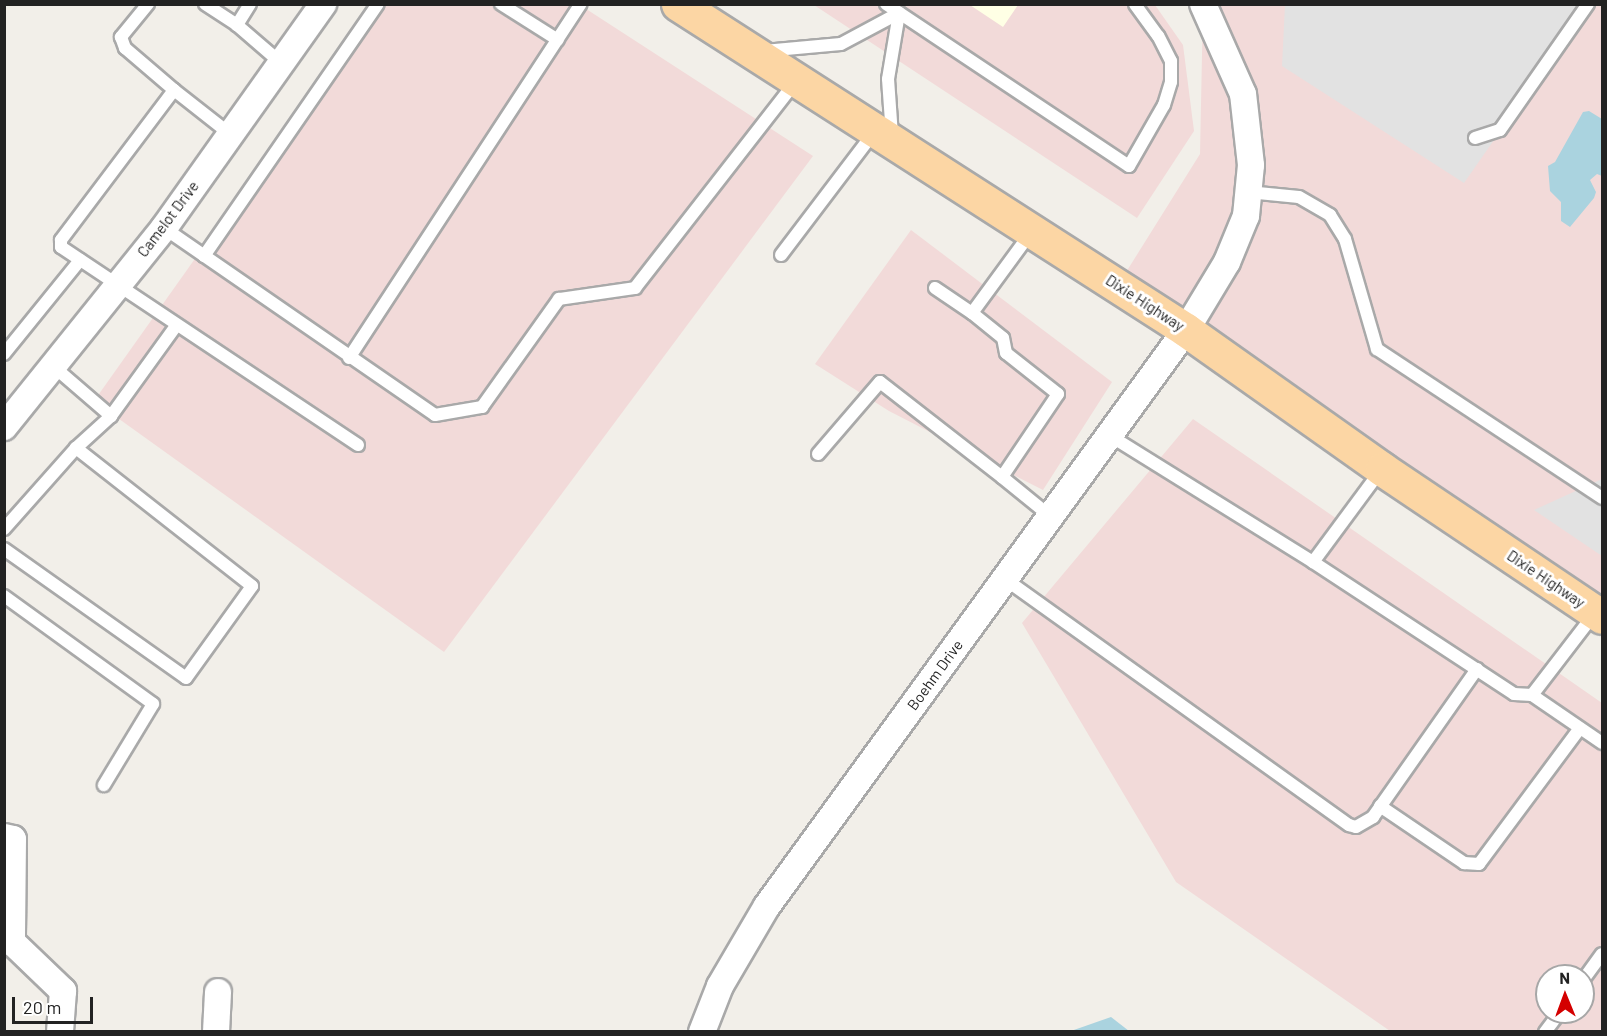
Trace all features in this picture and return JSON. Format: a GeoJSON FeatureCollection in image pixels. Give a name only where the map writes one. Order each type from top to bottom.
{"type":"FeatureCollection","features":[{"type":"Feature","properties":{"kind":"main road","name":"Dixie Highway"},"geometry":{"type":"LineString","coordinates":[[678,4],[1186,330],[1382,469],[1599,615]]}},
{"type":"Feature","properties":{"kind":"street","name":"Camelot Drive"},"geometry":{"type":"LineString","coordinates":[[4,427],[164,228],[323,4]]}},
{"type":"Feature","properties":{"kind":"street","name":"Boehm Drive"},"geometry":{"type":"LineString","coordinates":[[702,1032],[720,986],[766,906],[1186,330],[1227,262],[1246,216],[1251,165],[1244,94],[1203,4]]}},
{"type":"Feature","properties":{"kind":"street"},"geometry":{"type":"LineString","coordinates":[[4,837],[13,839],[8,942],[63,992],[60,1032]]}},
{"type":"Feature","properties":{"kind":"street"},"geometry":{"type":"LineString","coordinates":[[216,1032],[218,992]]}},
{"type":"Feature","properties":{"kind":"lane"},"geometry":{"type":"LineString","coordinates":[[148,4],[121,37],[125,48],[231,134]]}},
{"type":"Feature","properties":{"kind":"lane"},"geometry":{"type":"LineString","coordinates":[[206,4],[237,25],[281,63]]}},
{"type":"Feature","properties":{"kind":"lane"},"geometry":{"type":"LineString","coordinates":[[237,25],[250,4]]}},
{"type":"Feature","properties":{"kind":"lane"},"geometry":{"type":"LineString","coordinates":[[204,256],[378,4]]}},
{"type":"Feature","properties":{"kind":"lane"},"geometry":{"type":"LineString","coordinates":[[501,4],[558,40]]}},
{"type":"Feature","properties":{"kind":"lane"},"geometry":{"type":"LineString","coordinates":[[349,358],[581,4]]}},
{"type":"Feature","properties":{"kind":"lane"},"geometry":{"type":"LineString","coordinates":[[886,4],[1129,166],[1164,105],[1171,82],[1171,61],[1135,4]]}},
{"type":"Feature","properties":{"kind":"lane"},"geometry":{"type":"LineString","coordinates":[[1475,138],[1500,130],[1588,4]]}},
{"type":"Feature","properties":{"kind":"lane"},"geometry":{"type":"LineString","coordinates":[[753,52],[841,44],[898,13]]}},
{"type":"Feature","properties":{"kind":"lane"},"geometry":{"type":"LineString","coordinates":[[781,255],[884,136],[888,79],[898,13]]}},
{"type":"Feature","properties":{"kind":"lane"},"geometry":{"type":"LineString","coordinates":[[164,228],[349,358],[435,415],[482,407],[559,299],[635,288],[797,80]]}},
{"type":"Feature","properties":{"kind":"lane"},"geometry":{"type":"LineString","coordinates":[[174,90],[61,240],[61,247],[358,445]]}},
{"type":"Feature","properties":{"kind":"lane"},"geometry":{"type":"LineString","coordinates":[[1248,192],[1299,197],[1329,215],[1345,238],[1377,349],[1602,498]]}},
{"type":"Feature","properties":{"kind":"lane"},"geometry":{"type":"LineString","coordinates":[[972,313],[1032,230]]}},
{"type":"Feature","properties":{"kind":"lane"},"geometry":{"type":"LineString","coordinates":[[4,354],[80,260]]}},
{"type":"Feature","properties":{"kind":"lane"},"geometry":{"type":"LineString","coordinates":[[935,288],[972,313],[1002,338],[1006,352],[1058,394],[1002,477]]}},
{"type":"Feature","properties":{"kind":"lane"},"geometry":{"type":"LineString","coordinates":[[4,529],[76,448],[111,416],[177,326]]}},
{"type":"Feature","properties":{"kind":"lane"},"geometry":{"type":"LineString","coordinates":[[53,366],[111,416]]}},
{"type":"Feature","properties":{"kind":"lane"},"geometry":{"type":"LineString","coordinates":[[818,454],[880,382],[1050,516]]}},
{"type":"Feature","properties":{"kind":"lane"},"geometry":{"type":"LineString","coordinates":[[1109,435],[1313,562],[1514,694],[1532,695],[1602,743]]}},
{"type":"Feature","properties":{"kind":"lane"},"geometry":{"type":"LineString","coordinates":[[4,549],[186,678],[252,585],[76,448]]}},
{"type":"Feature","properties":{"kind":"lane"},"geometry":{"type":"LineString","coordinates":[[1313,562],[1382,469]]}},
{"type":"Feature","properties":{"kind":"lane"},"geometry":{"type":"LineString","coordinates":[[1005,579],[1348,825],[1356,826],[1373,817],[1477,669]]}},
{"type":"Feature","properties":{"kind":"lane"},"geometry":{"type":"LineString","coordinates":[[7,602],[153,704],[104,785]]}},
{"type":"Feature","properties":{"kind":"lane"},"geometry":{"type":"LineString","coordinates":[[1532,695],[1599,615]]}},
{"type":"Feature","properties":{"kind":"lane"},"geometry":{"type":"LineString","coordinates":[[1380,806],[1464,863],[1479,864],[1580,728]]}},
{"type":"Feature","properties":{"kind":"shaded area"},"geometry":{"type":"Polygon","coordinates":[[[375,5],[580,5],[813,156],[444,652],[94,401],[375,5]]]}},
{"type":"Feature","properties":{"kind":"shaded area"},"geometry":{"type":"Polygon","coordinates":[[[814,5],[1155,5],[1183,45],[1194,131],[1137,218],[814,5]]]}},
{"type":"Feature","properties":{"kind":"shaded area"},"geometry":{"type":"Polygon","coordinates":[[[970,5],[1018,5],[1003,27],[970,5]]]}},
{"type":"Feature","properties":{"kind":"shaded area"},"geometry":{"type":"Polygon","coordinates":[[[1203,5],[1602,5],[1602,617],[1118,285],[1200,154],[1203,5]]]}},
{"type":"Feature","properties":{"kind":"shaded area"},"geometry":{"type":"Polygon","coordinates":[[[1285,5],[1588,5],[1464,183],[1282,66],[1285,5]]]}},
{"type":"Feature","properties":{"kind":"shaded area"},"geometry":{"type":"Polygon","coordinates":[[[911,230],[1112,382],[1043,490],[889,411],[815,364],[911,230]]]}},
{"type":"Feature","properties":{"kind":"shaded area"},"geometry":{"type":"Polygon","coordinates":[[[1193,419],[1602,703],[1602,1031],[1390,1031],[1176,882],[1022,623],[1193,419]]]}},
{"type":"Feature","properties":{"kind":"shaded area"},"geometry":{"type":"Polygon","coordinates":[[[1602,479],[1602,556],[1534,510],[1602,479]]]}},
{"type":"Feature","properties":{"kind":"water"},"geometry":{"type":"Polygon","coordinates":[[[1589,111],[1602,119],[1602,176],[1597,174],[1590,180],[1596,192],[1594,198],[1570,227],[1561,221],[1561,202],[1550,191],[1548,166],[1555,162],[1583,112],[1589,111]]]}},
{"type":"Feature","properties":{"kind":"water"},"geometry":{"type":"Polygon","coordinates":[[[1111,1017],[1129,1031],[1071,1031],[1111,1017]]]}}]}
